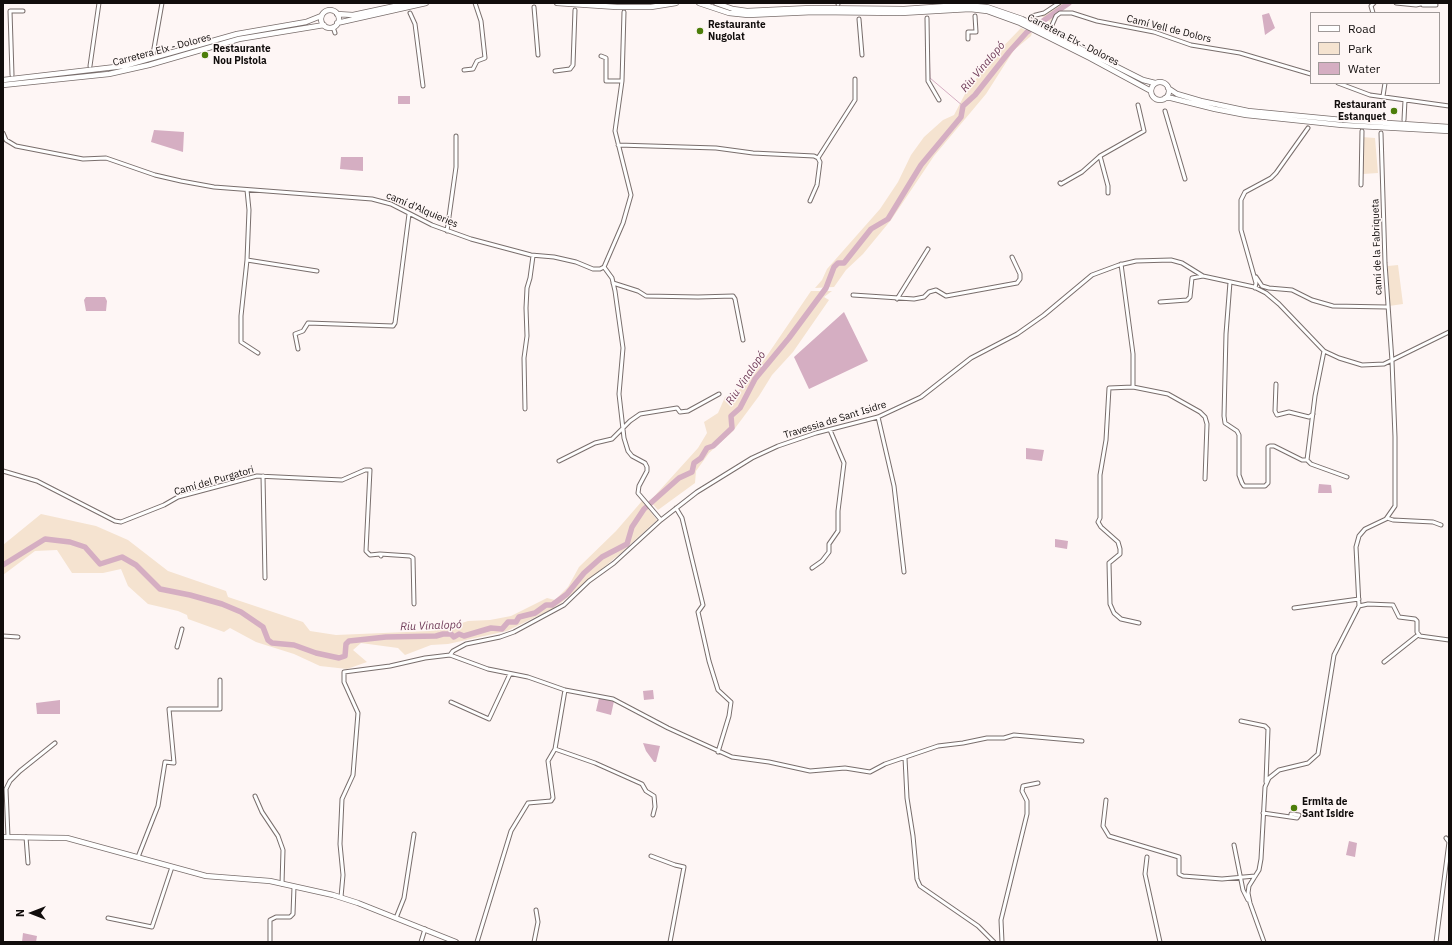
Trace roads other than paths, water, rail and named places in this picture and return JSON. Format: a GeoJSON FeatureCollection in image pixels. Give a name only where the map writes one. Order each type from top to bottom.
{"type":"FeatureCollection","features":[{"type":"Feature","properties":{"kind":"main road"},"geometry":{"type":"LineString","coordinates":[[329,3],[329,10]]}},
{"type":"Feature","properties":{"kind":"main road"},"geometry":{"type":"LineString","coordinates":[[409,3],[353,15],[338,14],[329,10],[325,11],[321,16],[324,25],[329,28],[335,25],[426,3]]}},
{"type":"Feature","properties":{"kind":"main road"},"geometry":{"type":"LineString","coordinates":[[557,3],[617,7],[651,7],[676,3]]}},
{"type":"Feature","properties":{"kind":"main road","name":"Carretera Elx - Dolores"},"geometry":{"type":"LineString","coordinates":[[700,3],[729,13],[748,16],[814,12],[901,13],[970,9],[996,13],[1021,21]]}},
{"type":"Feature","properties":{"kind":"main road","name":"Carretera Elx - Dolores"},"geometry":{"type":"LineString","coordinates":[[716,3],[733,9],[747,11],[816,8],[891,9],[972,5],[995,8],[1142,80],[1155,83]]}},
{"type":"Feature","properties":{"kind":"main road"},"geometry":{"type":"LineString","coordinates":[[335,25],[338,14]]}},
{"type":"Feature","properties":{"kind":"main road","name":"Carretera Elx - Dolores"},"geometry":{"type":"LineString","coordinates":[[3,80],[124,66],[237,34],[306,22],[321,16]]}},
{"type":"Feature","properties":{"kind":"main road","name":"Carretera Elx - Dolores"},"geometry":{"type":"LineString","coordinates":[[3,85],[109,74],[240,38],[324,25]]}},
{"type":"Feature","properties":{"kind":"main road","name":"Carretera Elx - Dolores"},"geometry":{"type":"LineString","coordinates":[[1045,33],[1151,91]]}},
{"type":"Feature","properties":{"kind":"main road"},"geometry":{"type":"LineString","coordinates":[[1449,127],[1342,120],[1248,111],[1201,101],[1177,94],[1163,83],[1155,83],[1151,91],[1157,99],[1171,98],[1246,115],[1342,125],[1449,131]]}},
{"type":"Feature","properties":{"kind":"main road"},"geometry":{"type":"LineString","coordinates":[[1165,98],[1168,93],[1168,88]]}},
{"type":"Feature","properties":{"kind":"main road"},"geometry":{"type":"LineString","coordinates":[[6,837],[67,838],[218,878],[258,880],[341,897],[456,942]]}},
{"type":"Feature","properties":{"kind":"street"},"geometry":{"type":"LineString","coordinates":[[90,66],[99,3]]}},
{"type":"Feature","properties":{"kind":"street"},"geometry":{"type":"LineString","coordinates":[[153,54],[162,3]]}},
{"type":"Feature","properties":{"kind":"street"},"geometry":{"type":"LineString","coordinates":[[464,70],[473,69],[477,61],[485,58],[481,21],[475,3]]}},
{"type":"Feature","properties":{"kind":"street"},"geometry":{"type":"LineString","coordinates":[[1032,16],[1044,13],[1059,3]]}},
{"type":"Feature","properties":{"kind":"street"},"geometry":{"type":"LineString","coordinates":[[1373,12],[1371,6],[1374,3]]}},
{"type":"Feature","properties":{"kind":"street"},"geometry":{"type":"LineString","coordinates":[[1396,3],[1436,4]]}},
{"type":"Feature","properties":{"kind":"street"},"geometry":{"type":"LineString","coordinates":[[534,7],[538,55]]}},
{"type":"Feature","properties":{"kind":"street"},"geometry":{"type":"LineString","coordinates":[[555,71],[570,69],[573,65],[575,10]]}},
{"type":"Feature","properties":{"kind":"street"},"geometry":{"type":"LineString","coordinates":[[12,75],[10,11],[23,11]]}},
{"type":"Feature","properties":{"kind":"street"},"geometry":{"type":"LineString","coordinates":[[624,12],[622,82],[616,131],[618,144],[630,187],[631,199],[604,267],[613,283],[623,353],[619,394],[623,429],[628,451],[632,456],[645,463],[647,467],[638,490],[661,520]]}},
{"type":"Feature","properties":{"kind":"street"},"geometry":{"type":"LineString","coordinates":[[410,13],[415,24],[423,86]]}},
{"type":"Feature","properties":{"kind":"street","name":"Camí Vell de Dolors"},"geometry":{"type":"LineString","coordinates":[[1052,25],[1056,16],[1060,13],[1072,13],[1097,21],[1154,32],[1191,44],[1240,53],[1310,74]]}},
{"type":"Feature","properties":{"kind":"street"},"geometry":{"type":"LineString","coordinates":[[968,39],[968,32],[976,32],[975,16]]}},
{"type":"Feature","properties":{"kind":"street"},"geometry":{"type":"LineString","coordinates":[[927,18],[928,81],[939,100]]}},
{"type":"Feature","properties":{"kind":"street"},"geometry":{"type":"LineString","coordinates":[[859,19],[862,54]]}},
{"type":"Feature","properties":{"kind":"street"},"geometry":{"type":"LineString","coordinates":[[335,25],[335,33]]}},
{"type":"Feature","properties":{"kind":"street"},"geometry":{"type":"LineString","coordinates":[[601,56],[606,58],[606,80],[622,82]]}},
{"type":"Feature","properties":{"kind":"street"},"geometry":{"type":"LineString","coordinates":[[818,158],[855,100],[855,79]]}},
{"type":"Feature","properties":{"kind":"street"},"geometry":{"type":"LineString","coordinates":[[1341,84],[1370,95],[1449,106]]}},
{"type":"Feature","properties":{"kind":"street"},"geometry":{"type":"LineString","coordinates":[[1383,96],[1385,84]]}},
{"type":"Feature","properties":{"kind":"street"},"geometry":{"type":"LineString","coordinates":[[1404,120],[1405,100]]}},
{"type":"Feature","properties":{"kind":"street"},"geometry":{"type":"LineString","coordinates":[[1060,183],[1061,184],[1082,172],[1100,156],[1144,131],[1138,105]]}},
{"type":"Feature","properties":{"kind":"street"},"geometry":{"type":"LineString","coordinates":[[1165,112],[1186,179]]}},
{"type":"Feature","properties":{"kind":"street"},"geometry":{"type":"LineString","coordinates":[[1255,288],[1252,270],[1241,230],[1241,200],[1246,192],[1271,178],[1276,173],[1308,128]]}},
{"type":"Feature","properties":{"kind":"street"},"geometry":{"type":"LineString","coordinates":[[1361,185],[1362,131]]}},
{"type":"Feature","properties":{"kind":"street","name":"camí d'Alquieries"},"geometry":{"type":"LineString","coordinates":[[3,133],[6,140],[16,146],[83,159],[106,158],[155,175],[181,182],[247,190],[308,193],[372,199],[391,204],[447,231],[533,256],[576,262],[593,269],[600,269],[604,267]]}},
{"type":"Feature","properties":{"kind":"street","name":"camí de la Fabriqueta"},"geometry":{"type":"LineString","coordinates":[[1381,133],[1387,306],[1392,361],[1396,465],[1392,520]]}},
{"type":"Feature","properties":{"kind":"street"},"geometry":{"type":"LineString","coordinates":[[447,231],[456,167],[456,136]]}},
{"type":"Feature","properties":{"kind":"street"},"geometry":{"type":"LineString","coordinates":[[618,144],[716,148],[814,156],[818,158]]}},
{"type":"Feature","properties":{"kind":"street"},"geometry":{"type":"LineString","coordinates":[[1100,156],[1108,186],[1108,193]]}},
{"type":"Feature","properties":{"kind":"street"},"geometry":{"type":"LineString","coordinates":[[810,201],[817,185],[820,162],[818,158]]}},
{"type":"Feature","properties":{"kind":"street"},"geometry":{"type":"LineString","coordinates":[[247,190],[249,210],[247,260],[241,311],[241,342],[258,353]]}},
{"type":"Feature","properties":{"kind":"street"},"geometry":{"type":"LineString","coordinates":[[298,349],[295,334],[303,331],[308,323],[393,326],[395,323],[410,214]]}},
{"type":"Feature","properties":{"kind":"street"},"geometry":{"type":"LineString","coordinates":[[898,299],[928,249]]}},
{"type":"Feature","properties":{"kind":"street"},"geometry":{"type":"LineString","coordinates":[[526,409],[524,358],[527,336],[526,308],[527,288],[533,256]]}},
{"type":"Feature","properties":{"kind":"street"},"geometry":{"type":"LineString","coordinates":[[853,295],[914,300],[924,298],[929,292],[936,290],[946,296],[1017,283],[1020,279],[1020,274],[1012,257]]}},
{"type":"Feature","properties":{"kind":"street"},"geometry":{"type":"LineString","coordinates":[[247,260],[317,271]]}},
{"type":"Feature","properties":{"kind":"street","name":"Travessia de Sant Isidre"},"geometry":{"type":"LineString","coordinates":[[341,897],[343,875],[340,844],[342,799],[353,775],[354,747],[358,713],[344,682],[344,672],[390,666],[425,658],[450,655],[466,644],[500,637],[514,632],[564,606],[661,520],[697,492],[752,458],[778,446],[878,417],[921,397],[971,358],[1017,334],[1044,315],[1092,275],[1121,264],[1136,262],[1171,260],[1182,263],[1203,276],[1255,288],[1279,304],[1324,351],[1339,358],[1374,366],[1392,361],[1449,332]]}},
{"type":"Feature","properties":{"kind":"street"},"geometry":{"type":"LineString","coordinates":[[1121,264],[1133,354],[1133,387]]}},
{"type":"Feature","properties":{"kind":"street"},"geometry":{"type":"LineString","coordinates":[[1252,270],[1262,286],[1292,290],[1333,306],[1387,306]]}},
{"type":"Feature","properties":{"kind":"street"},"geometry":{"type":"LineString","coordinates":[[1160,302],[1187,300],[1190,297],[1190,282],[1192,278],[1203,276]]}},
{"type":"Feature","properties":{"kind":"street"},"geometry":{"type":"LineString","coordinates":[[1230,282],[1226,334],[1224,416],[1225,423],[1237,431],[1239,436],[1239,475],[1242,483],[1244,486],[1265,486],[1268,483],[1268,447],[1270,446],[1274,446],[1302,460],[1307,460],[1310,464],[1347,477]]}},
{"type":"Feature","properties":{"kind":"street"},"geometry":{"type":"LineString","coordinates":[[613,283],[638,291],[646,296],[733,296],[735,299],[743,340]]}},
{"type":"Feature","properties":{"kind":"street"},"geometry":{"type":"LineString","coordinates":[[1307,460],[1324,351]]}},
{"type":"Feature","properties":{"kind":"street"},"geometry":{"type":"LineString","coordinates":[[1276,384],[1275,411],[1277,415],[1288,412],[1308,417],[1313,414]]}},
{"type":"Feature","properties":{"kind":"street"},"geometry":{"type":"LineString","coordinates":[[1139,623],[1121,619],[1114,614],[1110,604],[1110,563],[1120,554],[1120,549],[1118,542],[1100,527],[1098,522],[1100,518],[1100,475],[1106,440],[1109,388],[1133,387],[1168,394],[1200,412],[1205,417],[1207,424],[1205,479]]}},
{"type":"Feature","properties":{"kind":"street"},"geometry":{"type":"LineString","coordinates":[[559,461],[595,444],[612,439],[640,414],[676,408],[680,412],[688,411],[719,394]]}},
{"type":"Feature","properties":{"kind":"street"},"geometry":{"type":"LineString","coordinates":[[878,417],[894,486],[904,572]]}},
{"type":"Feature","properties":{"kind":"street"},"geometry":{"type":"LineString","coordinates":[[812,568],[822,561],[829,552],[829,544],[838,531],[838,511],[844,459],[830,430]]}},
{"type":"Feature","properties":{"kind":"street","name":"Camí del Purgatori"},"geometry":{"type":"LineString","coordinates":[[3,471],[37,481],[115,521],[121,522],[164,505],[178,497],[251,477],[263,476],[342,480],[365,470],[370,470],[366,551],[370,555],[410,556],[412,558],[414,604]]}},
{"type":"Feature","properties":{"kind":"street"},"geometry":{"type":"LineString","coordinates":[[263,476],[264,578]]}},
{"type":"Feature","properties":{"kind":"street"},"geometry":{"type":"LineString","coordinates":[[676,508],[682,518],[703,605],[698,612],[709,661],[718,690],[731,702],[729,716],[718,752]]}},
{"type":"Feature","properties":{"kind":"street"},"geometry":{"type":"LineString","coordinates":[[1266,784],[1269,778],[1279,770],[1308,763],[1318,754],[1334,655],[1359,606],[1356,547],[1359,536],[1365,529],[1387,518],[1392,512]]}},
{"type":"Feature","properties":{"kind":"street"},"geometry":{"type":"LineString","coordinates":[[1387,518],[1392,520],[1433,522],[1441,525]]}},
{"type":"Feature","properties":{"kind":"street"},"geometry":{"type":"LineString","coordinates":[[1294,608],[1359,600]]}},
{"type":"Feature","properties":{"kind":"street"},"geometry":{"type":"LineString","coordinates":[[1359,606],[1368,604],[1393,605],[1399,617],[1415,619],[1417,621],[1418,635]]}},
{"type":"Feature","properties":{"kind":"street"},"geometry":{"type":"LineString","coordinates":[[177,647],[182,629]]}},
{"type":"Feature","properties":{"kind":"street"},"geometry":{"type":"LineString","coordinates":[[1384,662],[1418,635],[1449,640]]}},
{"type":"Feature","properties":{"kind":"street"},"geometry":{"type":"LineString","coordinates":[[3,636],[18,637]]}},
{"type":"Feature","properties":{"kind":"street"},"geometry":{"type":"LineString","coordinates":[[450,655],[488,669],[528,677],[565,690],[613,699],[718,752],[741,760],[758,760],[818,771],[845,768],[870,772],[885,764],[938,746],[987,738],[1004,738],[1014,735],[1082,741]]}},
{"type":"Feature","properties":{"kind":"street"},"geometry":{"type":"LineString","coordinates":[[451,702],[489,719],[510,674]]}},
{"type":"Feature","properties":{"kind":"street"},"geometry":{"type":"LineString","coordinates":[[138,857],[158,806],[165,762],[174,763],[169,709],[220,709],[220,680]]}},
{"type":"Feature","properties":{"kind":"street"},"geometry":{"type":"LineString","coordinates":[[476,942],[511,831],[528,802],[551,801],[553,798],[548,761],[556,749],[565,690]]}},
{"type":"Feature","properties":{"kind":"street"},"geometry":{"type":"LineString","coordinates":[[1241,721],[1265,726],[1268,729],[1261,859],[1255,876],[1249,886],[1250,904]]}},
{"type":"Feature","properties":{"kind":"street"},"geometry":{"type":"LineString","coordinates":[[6,837],[6,789],[10,781],[55,743]]}},
{"type":"Feature","properties":{"kind":"street"},"geometry":{"type":"LineString","coordinates":[[556,749],[595,763],[642,784],[646,791],[654,796],[655,808],[652,815]]}},
{"type":"Feature","properties":{"kind":"street"},"geometry":{"type":"LineString","coordinates":[[905,758],[907,798],[914,836],[917,879],[920,886],[978,926],[994,942]]}},
{"type":"Feature","properties":{"kind":"street"},"geometry":{"type":"LineString","coordinates":[[1002,942],[1001,920],[1027,814],[1027,801],[1022,790],[1023,786],[1038,783]]}},
{"type":"Feature","properties":{"kind":"street"},"geometry":{"type":"LineString","coordinates":[[255,796],[262,812],[278,836],[283,850],[282,884]]}},
{"type":"Feature","properties":{"kind":"street"},"geometry":{"type":"LineString","coordinates":[[1106,800],[1103,826],[1108,836],[1179,857],[1179,874],[1183,876],[1222,879],[1240,876],[1255,876]]}},
{"type":"Feature","properties":{"kind":"street"},"geometry":{"type":"LineString","coordinates":[[1263,813],[1291,817]]}},
{"type":"Feature","properties":{"kind":"street"},"geometry":{"type":"LineString","coordinates":[[396,918],[404,898],[414,834]]}},
{"type":"Feature","properties":{"kind":"street"},"geometry":{"type":"LineString","coordinates":[[26,837],[28,863]]}},
{"type":"Feature","properties":{"kind":"street"},"geometry":{"type":"LineString","coordinates":[[1436,942],[1448,842],[1446,838]]}},
{"type":"Feature","properties":{"kind":"street"},"geometry":{"type":"LineString","coordinates":[[1234,845],[1242,890],[1250,904],[1264,942]]}},
{"type":"Feature","properties":{"kind":"street"},"geometry":{"type":"LineString","coordinates":[[651,856],[684,867],[670,942]]}},
{"type":"Feature","properties":{"kind":"street"},"geometry":{"type":"LineString","coordinates":[[1147,857],[1145,874],[1160,942]]}},
{"type":"Feature","properties":{"kind":"street"},"geometry":{"type":"LineString","coordinates":[[108,918],[152,927],[172,867]]}},
{"type":"Feature","properties":{"kind":"street"},"geometry":{"type":"LineString","coordinates":[[270,942],[270,920],[272,918],[290,918],[293,914],[294,887]]}},
{"type":"Feature","properties":{"kind":"street"},"geometry":{"type":"LineString","coordinates":[[534,942],[538,922],[536,910]]}},
{"type":"Feature","properties":{"kind":"street"},"geometry":{"type":"LineString","coordinates":[[421,942],[425,929]]}},
{"type":"Feature","properties":{"kind":"water"},"geometry":{"type":"Polygon","coordinates":[[[1269,13],[1275,28],[1265,35],[1262,15],[1269,13]]]}},
{"type":"Feature","properties":{"kind":"water"},"geometry":{"type":"Polygon","coordinates":[[[398,96],[410,96],[410,104],[398,104],[398,96]]]}},
{"type":"Feature","properties":{"kind":"water"},"geometry":{"type":"Polygon","coordinates":[[[154,130],[184,132],[183,152],[151,142],[154,130]]]}},
{"type":"Feature","properties":{"kind":"water"},"geometry":{"type":"Polygon","coordinates":[[[341,157],[363,157],[363,171],[340,169],[341,157]]]}},
{"type":"Feature","properties":{"kind":"water"},"geometry":{"type":"Polygon","coordinates":[[[86,297],[105,297],[107,301],[106,311],[86,311],[84,300],[86,297]]]}},
{"type":"Feature","properties":{"kind":"water"},"geometry":{"type":"Polygon","coordinates":[[[844,312],[868,361],[809,389],[794,357],[844,312]]]}},
{"type":"Feature","properties":{"kind":"water"},"geometry":{"type":"Polygon","coordinates":[[[1026,448],[1044,450],[1042,461],[1026,459],[1026,448]]]}},
{"type":"Feature","properties":{"kind":"water"},"geometry":{"type":"Polygon","coordinates":[[[1319,484],[1331,485],[1332,493],[1318,493],[1319,484]]]}},
{"type":"Feature","properties":{"kind":"water"},"geometry":{"type":"Polygon","coordinates":[[[1055,539],[1068,541],[1067,549],[1055,547],[1055,539]]]}},
{"type":"Feature","properties":{"kind":"water"},"geometry":{"type":"Polygon","coordinates":[[[653,690],[654,699],[644,700],[643,691],[653,690]]]}},
{"type":"Feature","properties":{"kind":"water"},"geometry":{"type":"Polygon","coordinates":[[[599,698],[614,701],[611,715],[596,711],[599,698]]]}},
{"type":"Feature","properties":{"kind":"water"},"geometry":{"type":"Polygon","coordinates":[[[60,700],[60,714],[37,714],[36,703],[60,700]]]}},
{"type":"Feature","properties":{"kind":"water"},"geometry":{"type":"Polygon","coordinates":[[[643,743],[660,746],[656,762],[654,762],[646,751],[643,743]]]}},
{"type":"Feature","properties":{"kind":"water"},"geometry":{"type":"Polygon","coordinates":[[[1349,841],[1357,843],[1355,857],[1346,855],[1349,841]]]}},
{"type":"Feature","properties":{"kind":"water"},"geometry":{"type":"Polygon","coordinates":[[[23,933],[37,936],[36,942],[22,942],[23,933]]]}},
{"type":"Feature","properties":{"kind":"waterway","name":"Riu Vinalopó"},"geometry":{"type":"LineString","coordinates":[[3,565],[45,539],[70,542],[85,547],[100,564],[122,557],[136,565],[160,589],[190,595],[222,604],[241,612],[263,627],[268,640],[272,643],[294,645],[316,653],[339,658],[345,656],[346,644],[349,641],[386,637],[436,636],[443,634],[451,634],[454,637],[459,634],[464,636],[491,628],[502,629],[508,622],[516,622],[519,617],[535,613],[546,605],[552,605],[567,594],[584,573],[602,557],[627,544],[632,527],[644,509],[679,478],[692,472],[694,463],[701,458],[707,448],[713,446],[732,428],[731,416],[740,408],[755,379],[789,338],[826,288],[834,267],[838,263],[844,263],[871,229],[888,219],[921,165],[961,117],[963,106],[975,95],[1009,52],[1027,32],[1069,3]]}},
{"type":"Feature","properties":{"kind":"waterway"},"geometry":{"type":"LineString","coordinates":[[929,44],[930,78],[963,106]]}},
{"type":"Feature","properties":{"kind":"place","name":"Restaurante Nugolat"},"geometry":{"type":"Point","coordinates":[700,31]}},
{"type":"Feature","properties":{"kind":"place","name":"Restaurante Nou Pistola"},"geometry":{"type":"Point","coordinates":[205,55]}},
{"type":"Feature","properties":{"kind":"place","name":"Restaurant Estanquet"},"geometry":{"type":"Point","coordinates":[1394,111]}},
{"type":"Feature","properties":{"kind":"place","name":"Ermita de Sant Isidre"},"geometry":{"type":"Point","coordinates":[1294,808]}}]}
